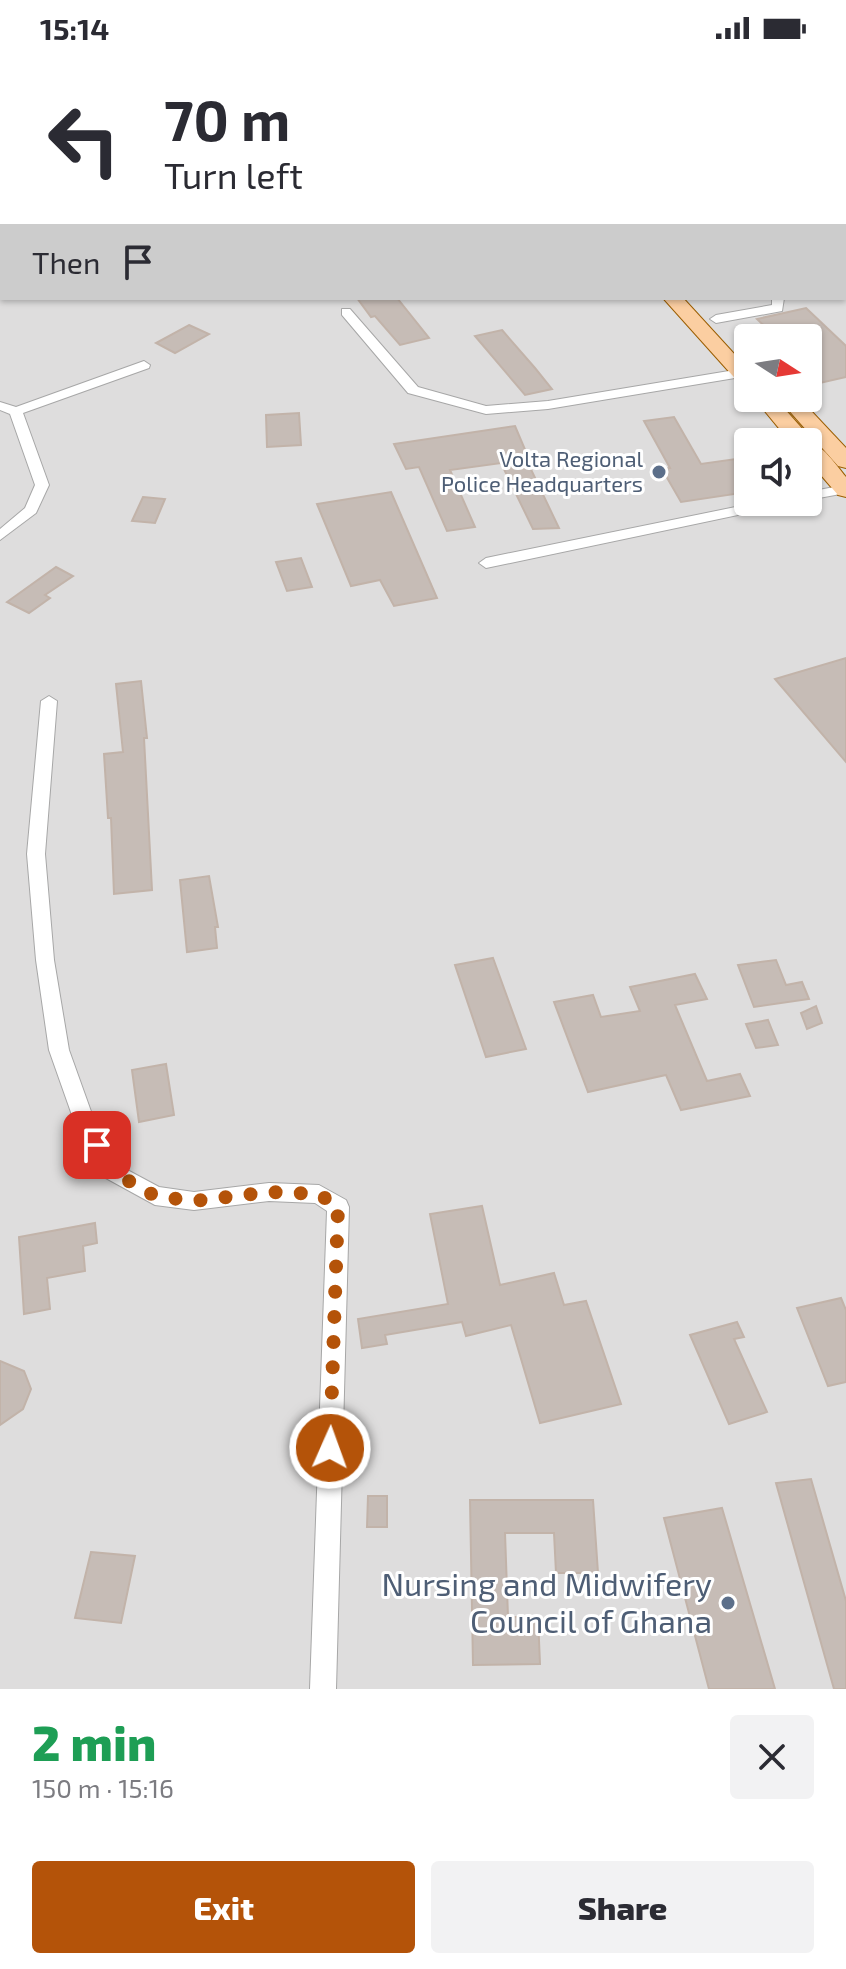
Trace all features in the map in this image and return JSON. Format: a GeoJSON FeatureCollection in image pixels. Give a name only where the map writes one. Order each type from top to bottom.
{"type":"FeatureCollection","features":[{"type":"Feature","properties":{"kind":"main road"},"geometry":{"type":"LineString","coordinates":[[675,300],[734,357]]}},
{"type":"Feature","properties":{"kind":"main road"},"geometry":{"type":"LineString","coordinates":[[698,300],[716,319],[734,349]]}},
{"type":"Feature","properties":{"kind":"main road"},"geometry":{"type":"LineString","coordinates":[[776,412],[791,428]]}},
{"type":"Feature","properties":{"kind":"main road"},"geometry":{"type":"LineString","coordinates":[[801,412],[846,461]]}},
{"type":"Feature","properties":{"kind":"main road"},"geometry":{"type":"LineString","coordinates":[[822,463],[846,489]]}},
{"type":"Feature","properties":{"kind":"street"},"geometry":{"type":"LineString","coordinates":[[716,319],[778,308],[778,300]]}},
{"type":"Feature","properties":{"kind":"street"},"geometry":{"type":"LineString","coordinates":[[346,312],[413,390],[486,410],[548,405],[734,371]]}},
{"type":"Feature","properties":{"kind":"street"},"geometry":{"type":"LineString","coordinates":[[0,406],[16,411],[144,365]]}},
{"type":"Feature","properties":{"kind":"street"},"geometry":{"type":"LineString","coordinates":[[0,536],[31,510],[42,485],[16,411]]}},
{"type":"Feature","properties":{"kind":"street"},"geometry":{"type":"LineString","coordinates":[[822,493],[846,489]]}},
{"type":"Feature","properties":{"kind":"street"},"geometry":{"type":"LineString","coordinates":[[486,563],[734,512]]}},
{"type":"Feature","properties":{"kind":"street"},"geometry":{"type":"LineString","coordinates":[[49,701],[36,854],[45,960],[59,1050],[83,1118],[111,1171],[155,1196],[194,1201],[269,1192],[319,1194],[338,1207],[323,1689]]}},
{"type":"Feature","properties":{"kind":"shaded area"},"geometry":{"type":"Polygon","coordinates":[[[0,300],[846,300],[846,1689],[0,1689],[0,300]]]}},
{"type":"Feature","properties":{"kind":"building"},"geometry":{"type":"Polygon","coordinates":[[[358,300],[399,300],[429,338],[400,345],[375,316],[371,317],[358,300]]]}},
{"type":"Feature","properties":{"kind":"building"},"geometry":{"type":"Polygon","coordinates":[[[806,308],[846,346],[846,377],[822,383],[822,324],[762,324],[757,319],[806,308]]]}},
{"type":"Feature","properties":{"kind":"building"},"geometry":{"type":"Polygon","coordinates":[[[189,325],[209,334],[175,353],[156,343],[189,325]]]}},
{"type":"Feature","properties":{"kind":"building"},"geometry":{"type":"Polygon","coordinates":[[[502,330],[552,389],[525,395],[475,336],[502,330]]]}},
{"type":"Feature","properties":{"kind":"building"},"geometry":{"type":"Polygon","coordinates":[[[299,413],[301,445],[267,447],[266,415],[299,413]]]}},
{"type":"Feature","properties":{"kind":"building"},"geometry":{"type":"Polygon","coordinates":[[[674,417],[701,464],[734,459],[734,494],[681,502],[662,469],[670,468],[644,421],[674,417]]]}},
{"type":"Feature","properties":{"kind":"building"},"geometry":{"type":"Polygon","coordinates":[[[515,426],[529,459],[526,459],[559,528],[533,529],[501,463],[450,470],[475,527],[447,531],[419,467],[406,469],[394,444],[515,426]]]}},
{"type":"Feature","properties":{"kind":"building"},"geometry":{"type":"Polygon","coordinates":[[[391,492],[437,598],[394,606],[380,580],[351,586],[317,504],[391,492]]]}},
{"type":"Feature","properties":{"kind":"building"},"geometry":{"type":"Polygon","coordinates":[[[143,497],[165,499],[155,523],[132,521],[143,497]]]}},
{"type":"Feature","properties":{"kind":"building"},"geometry":{"type":"Polygon","coordinates":[[[301,558],[312,587],[287,591],[276,562],[301,558]]]}},
{"type":"Feature","properties":{"kind":"building"},"geometry":{"type":"Polygon","coordinates":[[[56,567],[73,576],[45,595],[50,598],[29,613],[7,602],[56,567]]]}},
{"type":"Feature","properties":{"kind":"building"},"geometry":{"type":"Polygon","coordinates":[[[846,658],[846,762],[775,679],[846,658]]]}},
{"type":"Feature","properties":{"kind":"building"},"geometry":{"type":"Polygon","coordinates":[[[141,681],[147,738],[144,738],[152,890],[114,894],[111,818],[108,818],[104,754],[123,752],[116,684],[141,681]]]}},
{"type":"Feature","properties":{"kind":"building"},"geometry":{"type":"Polygon","coordinates":[[[209,876],[218,927],[215,927],[217,948],[187,952],[180,880],[209,876]]]}},
{"type":"Feature","properties":{"kind":"building"},"geometry":{"type":"Polygon","coordinates":[[[493,958],[526,1049],[486,1057],[455,965],[493,958]]]}},
{"type":"Feature","properties":{"kind":"building"},"geometry":{"type":"Polygon","coordinates":[[[776,960],[786,985],[802,982],[809,999],[754,1007],[738,965],[776,960]]]}},
{"type":"Feature","properties":{"kind":"building"},"geometry":{"type":"Polygon","coordinates":[[[695,974],[707,999],[675,1005],[707,1081],[740,1074],[750,1096],[681,1110],[666,1075],[588,1092],[554,1002],[593,995],[601,1017],[640,1011],[630,987],[695,974]]]}},
{"type":"Feature","properties":{"kind":"building"},"geometry":{"type":"Polygon","coordinates":[[[816,1006],[822,1023],[807,1029],[801,1013],[816,1006]]]}},
{"type":"Feature","properties":{"kind":"building"},"geometry":{"type":"Polygon","coordinates":[[[768,1020],[778,1045],[756,1048],[746,1024],[768,1020]]]}},
{"type":"Feature","properties":{"kind":"building"},"geometry":{"type":"Polygon","coordinates":[[[166,1064],[174,1115],[139,1122],[132,1070],[166,1064]]]}},
{"type":"Feature","properties":{"kind":"building"},"geometry":{"type":"Polygon","coordinates":[[[482,1206],[500,1285],[554,1273],[564,1305],[586,1301],[621,1404],[540,1423],[511,1325],[466,1336],[462,1322],[385,1335],[387,1344],[362,1348],[358,1319],[448,1304],[430,1214],[482,1206]]]}},
{"type":"Feature","properties":{"kind":"building"},"geometry":{"type":"Polygon","coordinates":[[[95,1223],[97,1243],[83,1246],[85,1271],[47,1278],[50,1309],[24,1314],[19,1237],[95,1223]]]}},
{"type":"Feature","properties":{"kind":"building"},"geometry":{"type":"Polygon","coordinates":[[[841,1298],[846,1310],[846,1382],[828,1386],[797,1308],[841,1298]]]}},
{"type":"Feature","properties":{"kind":"building"},"geometry":{"type":"Polygon","coordinates":[[[737,1322],[744,1337],[734,1339],[767,1412],[729,1424],[690,1335],[737,1322]]]}},
{"type":"Feature","properties":{"kind":"building"},"geometry":{"type":"Polygon","coordinates":[[[0,1361],[24,1371],[31,1389],[23,1409],[0,1425],[0,1361]]]}},
{"type":"Feature","properties":{"kind":"building"},"geometry":{"type":"Polygon","coordinates":[[[811,1479],[846,1601],[846,1689],[834,1689],[776,1483],[811,1479]]]}},
{"type":"Feature","properties":{"kind":"building"},"geometry":{"type":"Polygon","coordinates":[[[368,1496],[387,1496],[387,1527],[367,1527],[368,1496]]]}},
{"type":"Feature","properties":{"kind":"building"},"geometry":{"type":"Polygon","coordinates":[[[470,1500],[593,1500],[598,1573],[556,1573],[554,1533],[505,1533],[508,1617],[538,1617],[540,1664],[473,1665],[470,1500]]]}},
{"type":"Feature","properties":{"kind":"building"},"geometry":{"type":"Polygon","coordinates":[[[722,1508],[775,1689],[709,1689],[664,1518],[722,1508]]]}},
{"type":"Feature","properties":{"kind":"building"},"geometry":{"type":"Polygon","coordinates":[[[91,1552],[135,1556],[121,1623],[75,1618],[91,1552]]]}},
{"type":"Feature","properties":{"kind":"place","name":"Volta Regional Police Headquarters"},"geometry":{"type":"Point","coordinates":[659,472]}},
{"type":"Feature","properties":{"kind":"place","name":"Nursing and Midwifery Council of Ghana"},"geometry":{"type":"Point","coordinates":[728,1603]}},
{"type":"Feature","properties":{"kind":"route"},"geometry":{"type":"LineString","coordinates":[[97,1145],[111,1171],[155,1196],[194,1201],[269,1192],[319,1194],[338,1207],[330,1448]]}}]}
